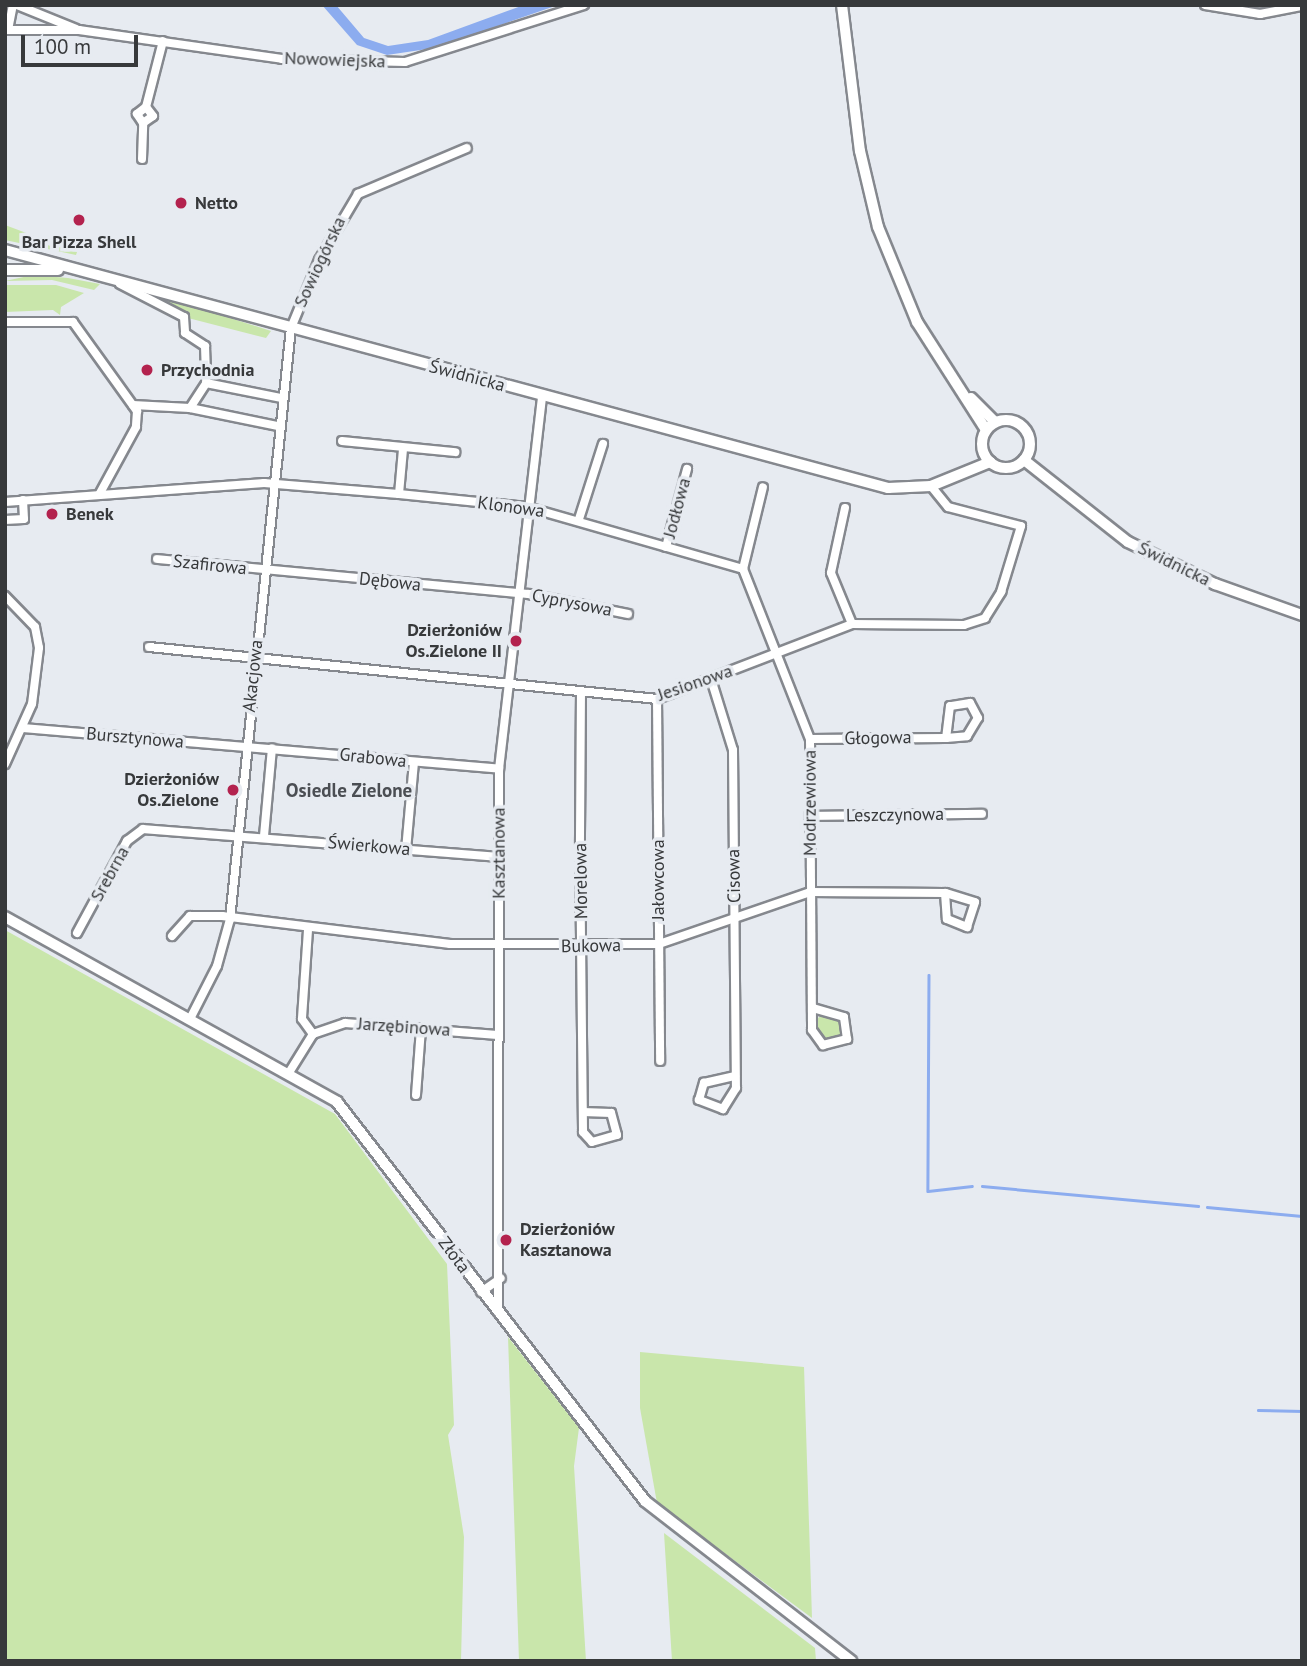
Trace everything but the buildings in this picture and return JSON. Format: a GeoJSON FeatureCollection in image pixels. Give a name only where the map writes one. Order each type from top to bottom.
{"type":"FeatureCollection","features":[{"type":"Feature","properties":{"kind":"street","name":"Nowowiejska"},"geometry":{"type":"LineString","coordinates":[[15,5],[79,30]]}},
{"type":"Feature","properties":{"kind":"street"},"geometry":{"type":"LineString","coordinates":[[7,30],[15,5]]}},
{"type":"Feature","properties":{"kind":"street","name":"Nowowiejska"},"geometry":{"type":"LineString","coordinates":[[7,30],[79,30],[282,58],[405,62],[584,5]]}},
{"type":"Feature","properties":{"kind":"street"},"geometry":{"type":"LineString","coordinates":[[842,5],[860,150],[878,228],[917,322],[986,430],[987,458],[1021,463],[1031,446],[1027,430],[1010,419],[995,422],[986,430]]}},
{"type":"Feature","properties":{"kind":"street"},"geometry":{"type":"LineString","coordinates":[[1205,5],[1260,14],[1302,6]]}},
{"type":"Feature","properties":{"kind":"street"},"geometry":{"type":"LineString","coordinates":[[142,159],[143,123],[137,114],[146,107],[163,41]]}},
{"type":"Feature","properties":{"kind":"street","name":"Sowiogórska"},"geometry":{"type":"LineString","coordinates":[[291,328],[319,260],[358,194],[467,148]]}},
{"type":"Feature","properties":{"kind":"street","name":"Świdnicka"},"geometry":{"type":"LineString","coordinates":[[5,250],[117,283],[875,485],[932,486],[947,481],[987,458]]}},
{"type":"Feature","properties":{"kind":"street"},"geometry":{"type":"LineString","coordinates":[[5,270],[78,272]]}},
{"type":"Feature","properties":{"kind":"street"},"geometry":{"type":"LineString","coordinates":[[117,283],[184,317],[184,333],[205,346],[205,383],[191,408]]}},
{"type":"Feature","properties":{"kind":"street"},"geometry":{"type":"LineString","coordinates":[[5,322],[73,322],[133,405],[135,427],[99,495]]}},
{"type":"Feature","properties":{"kind":"street","name":"Akacjowa"},"geometry":{"type":"LineString","coordinates":[[191,1017],[217,966],[230,919],[272,484],[291,328]]}},
{"type":"Feature","properties":{"kind":"street"},"geometry":{"type":"LineString","coordinates":[[205,383],[281,398]]}},
{"type":"Feature","properties":{"kind":"street"},"geometry":{"type":"LineString","coordinates":[[959,386],[995,422]]}},
{"type":"Feature","properties":{"kind":"street","name":"Kasztanowa"},"geometry":{"type":"LineString","coordinates":[[498,1312],[501,1278],[499,769],[505,682],[542,397]]}},
{"type":"Feature","properties":{"kind":"street"},"geometry":{"type":"LineString","coordinates":[[133,405],[191,408],[278,426]]}},
{"type":"Feature","properties":{"kind":"street"},"geometry":{"type":"LineString","coordinates":[[342,441],[456,452]]}},
{"type":"Feature","properties":{"kind":"street"},"geometry":{"type":"LineString","coordinates":[[579,519],[603,444]]}},
{"type":"Feature","properties":{"kind":"street"},"geometry":{"type":"LineString","coordinates":[[398,494],[404,449]]}},
{"type":"Feature","properties":{"kind":"street","name":"Świdnicka"},"geometry":{"type":"LineString","coordinates":[[1021,463],[1057,491],[1171,564],[1302,615]]}},
{"type":"Feature","properties":{"kind":"street","name":"Jodłowa"},"geometry":{"type":"LineString","coordinates":[[666,547],[687,469]]}},
{"type":"Feature","properties":{"kind":"street","name":"Klonowa"},"geometry":{"type":"LineString","coordinates":[[5,502],[272,484],[398,494],[527,507],[579,519],[743,569]]}},
{"type":"Feature","properties":{"kind":"street","name":"Jesionowa"},"geometry":{"type":"LineString","coordinates":[[149,647],[657,699],[852,624],[964,625],[985,618],[1001,592],[1021,526],[948,507],[932,486]]}},
{"type":"Feature","properties":{"kind":"street"},"geometry":{"type":"LineString","coordinates":[[743,569],[763,487]]}},
{"type":"Feature","properties":{"kind":"street"},"geometry":{"type":"LineString","coordinates":[[5,520],[24,519],[23,500]]}},
{"type":"Feature","properties":{"kind":"street"},"geometry":{"type":"LineString","coordinates":[[845,508],[831,573],[852,624]]}},
{"type":"Feature","properties":{"kind":"street","name":"Szafirowa"},"geometry":{"type":"LineString","coordinates":[[157,559],[264,570]]}},
{"type":"Feature","properties":{"kind":"street","name":"Modrzewiowa"},"geometry":{"type":"LineString","coordinates":[[743,569],[810,739],[810,892],[813,1008],[817,1042],[832,1046],[847,1039],[844,1017],[813,1008]]}},
{"type":"Feature","properties":{"kind":"street","name":"Dębowa"},"geometry":{"type":"LineString","coordinates":[[264,570],[516,593]]}},
{"type":"Feature","properties":{"kind":"street","name":"Cyprysowa"},"geometry":{"type":"LineString","coordinates":[[516,593],[628,614]]}},
{"type":"Feature","properties":{"kind":"street"},"geometry":{"type":"LineString","coordinates":[[5,596],[39,636],[24,728],[5,764]]}},
{"type":"Feature","properties":{"kind":"street","name":"Cisowa"},"geometry":{"type":"LineString","coordinates":[[711,679],[733,750],[735,1076],[729,1106],[699,1100],[704,1083],[735,1076]]}},
{"type":"Feature","properties":{"kind":"street","name":"Morelowa"},"geometry":{"type":"LineString","coordinates":[[581,691],[583,1112],[586,1139],[602,1142],[617,1135],[611,1113],[583,1112]]}},
{"type":"Feature","properties":{"kind":"street","name":"Jałowcowa"},"geometry":{"type":"LineString","coordinates":[[657,699],[660,1061]]}},
{"type":"Feature","properties":{"kind":"street","name":"Głogowa"},"geometry":{"type":"LineString","coordinates":[[810,739],[946,737],[973,731],[978,718],[970,703],[950,706],[946,737]]}},
{"type":"Feature","properties":{"kind":"street","name":"Bursztynowa"},"geometry":{"type":"LineString","coordinates":[[24,728],[246,747]]}},
{"type":"Feature","properties":{"kind":"street","name":"Grabowa"},"geometry":{"type":"LineString","coordinates":[[246,747],[499,769]]}},
{"type":"Feature","properties":{"kind":"street"},"geometry":{"type":"LineString","coordinates":[[264,836],[272,748]]}},
{"type":"Feature","properties":{"kind":"street"},"geometry":{"type":"LineString","coordinates":[[406,849],[414,762]]}},
{"type":"Feature","properties":{"kind":"street","name":"Leszczynowa"},"geometry":{"type":"LineString","coordinates":[[809,816],[982,814]]}},
{"type":"Feature","properties":{"kind":"street","name":"Srebrna"},"geometry":{"type":"LineString","coordinates":[[78,933],[127,841],[142,829],[238,835]]}},
{"type":"Feature","properties":{"kind":"street","name":"Świerkowa"},"geometry":{"type":"LineString","coordinates":[[238,835],[499,857]]}},
{"type":"Feature","properties":{"kind":"street","name":"Bukowa"},"geometry":{"type":"LineString","coordinates":[[172,936],[190,916],[308,930],[498,946],[659,944],[810,892],[945,893],[975,902],[967,927],[947,919],[945,893]]}},
{"type":"Feature","properties":{"kind":"street","name":"Złota"},"geometry":{"type":"LineString","coordinates":[[5,917],[290,1071],[343,1108],[481,1292],[656,1513],[851,1661]]}},
{"type":"Feature","properties":{"kind":"street"},"geometry":{"type":"LineString","coordinates":[[290,1071],[313,1034],[302,1020],[308,930]]}},
{"type":"Feature","properties":{"kind":"street","name":"Jarzębinowa"},"geometry":{"type":"LineString","coordinates":[[313,1034],[345,1023],[498,1035]]}},
{"type":"Feature","properties":{"kind":"street"},"geometry":{"type":"LineString","coordinates":[[416,1094],[421,1028]]}},
{"type":"Feature","properties":{"kind":"street"},"geometry":{"type":"LineString","coordinates":[[481,1292],[501,1278]]}},
{"type":"Feature","properties":{"kind":"green space"},"geometry":{"type":"Polygon","coordinates":[[[5,225],[77,252],[76,255],[5,240],[5,225]]]}},
{"type":"Feature","properties":{"kind":"green space"},"geometry":{"type":"Polygon","coordinates":[[[33,275],[100,284],[94,290],[52,280],[5,281],[33,275]]]}},
{"type":"Feature","properties":{"kind":"green space"},"geometry":{"type":"Polygon","coordinates":[[[5,285],[56,285],[84,293],[61,307],[60,315],[53,310],[5,312],[5,285]]]}},
{"type":"Feature","properties":{"kind":"green space"},"geometry":{"type":"Polygon","coordinates":[[[149,295],[271,331],[266,338],[188,318],[149,295]]]}},
{"type":"Feature","properties":{"kind":"green space"},"geometry":{"type":"Polygon","coordinates":[[[5,930],[335,1114],[447,1264],[454,1425],[448,1435],[464,1537],[461,1661],[5,1661],[5,930]]]}},
{"type":"Feature","properties":{"kind":"green space"},"geometry":{"type":"Polygon","coordinates":[[[829,1013],[839,1017],[843,1027],[839,1037],[829,1041],[819,1037],[815,1027],[819,1017],[829,1013]]]}},
{"type":"Feature","properties":{"kind":"green space"},"geometry":{"type":"Polygon","coordinates":[[[508,1337],[579,1428],[574,1466],[586,1661],[519,1661],[508,1337]]]}},
{"type":"Feature","properties":{"kind":"green space"},"geometry":{"type":"Polygon","coordinates":[[[640,1352],[804,1367],[812,1618],[657,1503],[640,1408],[640,1352]]]}},
{"type":"Feature","properties":{"kind":"green space"},"geometry":{"type":"Polygon","coordinates":[[[664,1533],[815,1648],[816,1661],[672,1661],[664,1533]]]}},
{"type":"Feature","properties":{"kind":"water"},"geometry":{"type":"Polygon","coordinates":[[[322,5],[336,5],[364,38],[388,46],[428,40],[524,5],[558,5],[434,48],[387,55],[357,45],[322,5]]]}},
{"type":"Feature","properties":{"kind":"waterway"},"geometry":{"type":"LineString","coordinates":[[929,975],[928,1191],[972,1186]]}},
{"type":"Feature","properties":{"kind":"waterway"},"geometry":{"type":"LineString","coordinates":[[982,1186],[1198,1206]]}},
{"type":"Feature","properties":{"kind":"waterway"},"geometry":{"type":"LineString","coordinates":[[1207,1207],[1302,1216]]}},
{"type":"Feature","properties":{"kind":"waterway"},"geometry":{"type":"LineString","coordinates":[[1258,1410],[1302,1411]]}},
{"type":"Feature","properties":{"kind":"place","name":"Netto"},"geometry":{"type":"Point","coordinates":[181,203]}},
{"type":"Feature","properties":{"kind":"place","name":"Bar Pizza Shell"},"geometry":{"type":"Point","coordinates":[79,220]}},
{"type":"Feature","properties":{"kind":"place","name":"Przychodnia"},"geometry":{"type":"Point","coordinates":[147,370]}},
{"type":"Feature","properties":{"kind":"place","name":"Benek"},"geometry":{"type":"Point","coordinates":[52,514]}},
{"type":"Feature","properties":{"kind":"place","name":"Dzierżoniów Os.Zielone II"},"geometry":{"type":"Point","coordinates":[516,641]}},
{"type":"Feature","properties":{"kind":"place","name":"Dzierżoniów Os.Zielone"},"geometry":{"type":"Point","coordinates":[233,790]}},
{"type":"Feature","properties":{"kind":"place","name":"Dzierżoniów Kasztanowa"},"geometry":{"type":"Point","coordinates":[506,1240]}},
{"type":"Feature","properties":{"kind":"district","name":"Osiedle Zielone"},"geometry":{"type":"Point","coordinates":[349,791]}}]}
